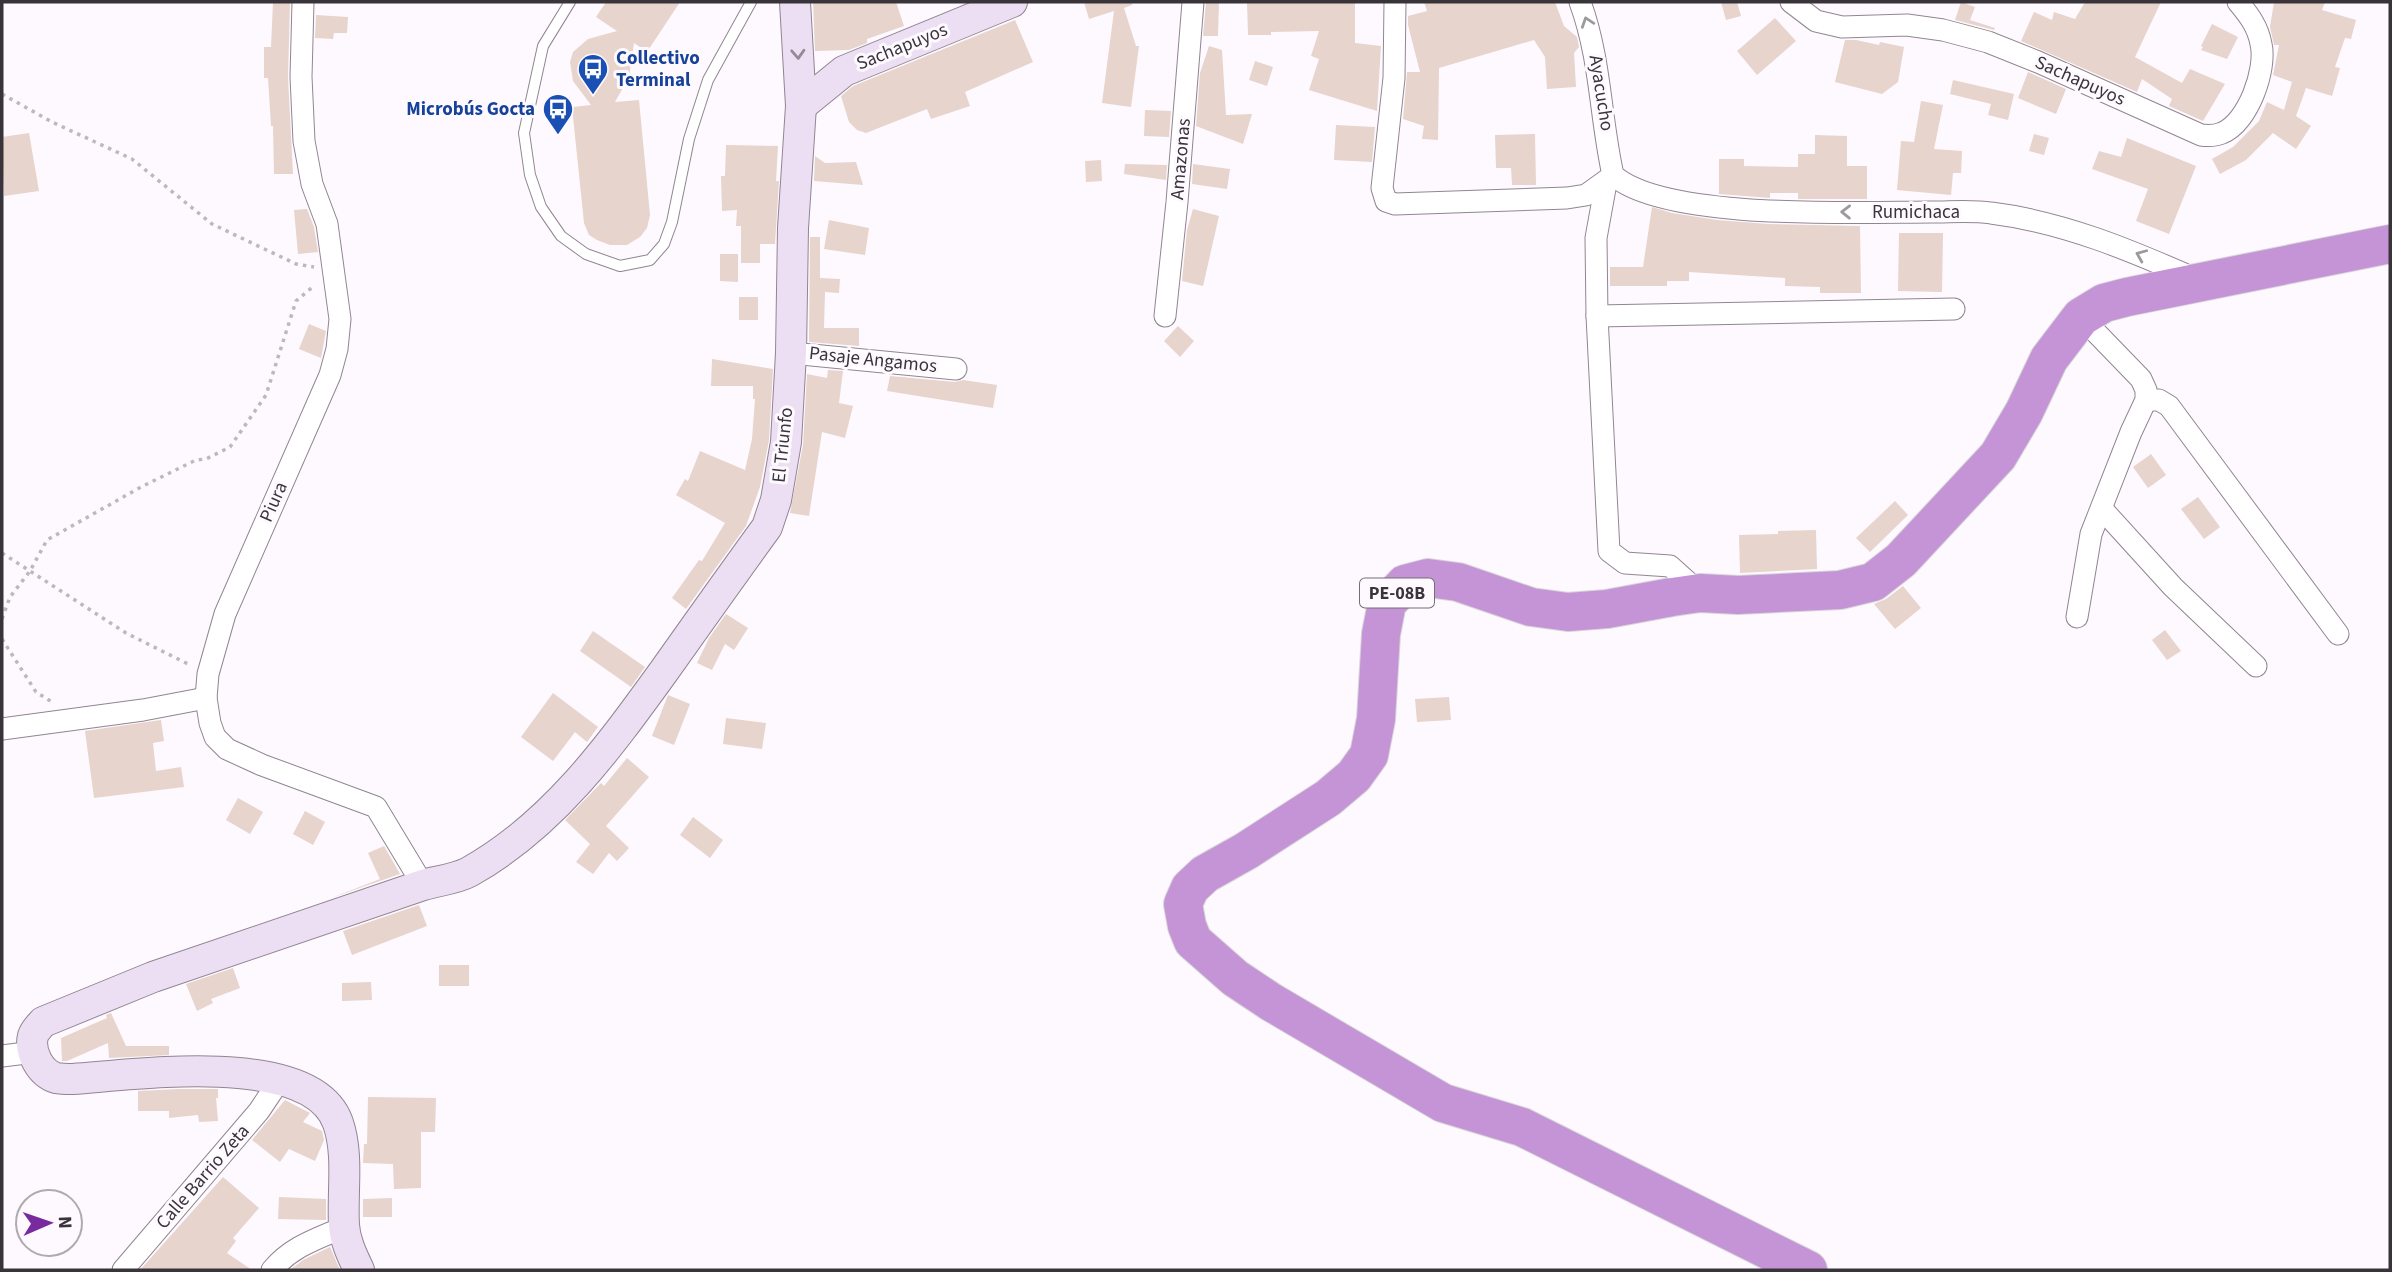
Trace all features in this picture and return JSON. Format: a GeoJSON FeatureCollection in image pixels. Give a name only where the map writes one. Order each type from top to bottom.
{"type":"FeatureCollection","features":[{"type":"Feature","properties":{"kind":"highway","name":"PE-08B"},"geometry":{"type":"LineString","coordinates":[[1808,1270],[1522,1127],[1443,1103],[1272,1002],[1235,978],[1193,941],[1186,926],[1183,904],[1190,888],[1205,874],[1328,798],[1354,776],[1369,755],[1376,719],[1380,645],[1387,603],[1405,584],[1428,578],[1458,582],[1531,607],[1568,612],[1607,610],[1700,593],[1738,595],[1840,590],[1873,582],[1901,560],[1998,456],[2024,412],[2049,359],[2081,317],[2104,303],[2390,244]]}},
{"type":"Feature","properties":{"kind":"main road","name":"El Triunfo"},"geometry":{"type":"LineString","coordinates":[[34,1052],[34,1032],[43,1022],[153,977],[423,885],[466,873],[514,843],[549,812],[589,772],[614,740],[767,527],[776,500],[786,442],[793,228],[801,106],[795,2]]}},
{"type":"Feature","properties":{"kind":"main road","name":"Sachapuyos"},"geometry":{"type":"LineString","coordinates":[[801,106],[844,71],[1012,2]]}},
{"type":"Feature","properties":{"kind":"main road"},"geometry":{"type":"LineString","coordinates":[[34,1052],[38,1063],[56,1078],[206,1071],[256,1074],[300,1086],[315,1094],[329,1106],[338,1123],[342,1144],[344,1227],[348,1247],[359,1270]]}},
{"type":"Feature","properties":{"kind":"street","name":"Piura"},"geometry":{"type":"LineString","coordinates":[[303,2],[301,76],[304,141],[312,184],[327,224],[340,319],[337,349],[330,375],[225,614],[208,674],[206,698],[215,737],[227,749],[262,765],[376,807],[423,885]]}},
{"type":"Feature","properties":{"kind":"street","name":"Amazonas"},"geometry":{"type":"LineString","coordinates":[[1165,316],[1178,202],[1193,2]]}},
{"type":"Feature","properties":{"kind":"street"},"geometry":{"type":"LineString","coordinates":[[1395,2],[1394,78],[1382,188],[1386,201],[1395,204],[1567,198],[1586,195],[1613,180]]}},
{"type":"Feature","properties":{"kind":"street","name":"Ayacucho"},"geometry":{"type":"LineString","coordinates":[[1580,2],[1591,31],[1601,83],[1613,180],[1596,238],[1597,316],[1609,551],[1625,563],[1670,566],[1700,593]]}},
{"type":"Feature","properties":{"kind":"street","name":"Sachapuyos"},"geometry":{"type":"LineString","coordinates":[[1791,2],[1816,21],[1842,27],[1907,25],[1943,30],[1988,42],[2201,135],[2212,136],[2225,132],[2246,111],[2261,75],[2262,46],[2253,20],[2238,2]]}},
{"type":"Feature","properties":{"kind":"street","name":"Rumichaca"},"geometry":{"type":"LineString","coordinates":[[1613,180],[1674,200],[1721,208],[1844,212],[1989,212],[2041,221],[2133,251],[2203,283]]}},
{"type":"Feature","properties":{"kind":"street"},"geometry":{"type":"LineString","coordinates":[[1597,316],[1954,309]]}},
{"type":"Feature","properties":{"kind":"street"},"geometry":{"type":"LineString","coordinates":[[2077,617],[2091,534],[2146,400],[2146,390],[2141,379],[2081,317]]}},
{"type":"Feature","properties":{"kind":"street","name":"Pasaje Angamos"},"geometry":{"type":"LineString","coordinates":[[791,353],[956,369]]}},
{"type":"Feature","properties":{"kind":"street"},"geometry":{"type":"LineString","coordinates":[[2146,400],[2159,400],[2169,406],[2337,634]]}},
{"type":"Feature","properties":{"kind":"street"},"geometry":{"type":"LineString","coordinates":[[2102,509],[2173,587],[2256,666]]}},
{"type":"Feature","properties":{"kind":"street"},"geometry":{"type":"LineString","coordinates":[[2,729],[143,710],[206,698]]}},
{"type":"Feature","properties":{"kind":"street"},"geometry":{"type":"LineString","coordinates":[[2,1056],[34,1052]]}},
{"type":"Feature","properties":{"kind":"street","name":"Calle Barrio Zeta"},"geometry":{"type":"LineString","coordinates":[[122,1270],[259,1111],[279,1081]]}},
{"type":"Feature","properties":{"kind":"street"},"geometry":{"type":"LineString","coordinates":[[272,1270],[280,1261],[309,1241],[344,1227]]}},
{"type":"Feature","properties":{"kind":"lane"},"geometry":{"type":"LineString","coordinates":[[570,2],[543,46],[524,133],[530,175],[541,207],[561,236],[586,254],[620,266],[650,260],[664,244],[672,222],[689,139],[708,80],[751,2]]}},
{"type":"Feature","properties":{"kind":"path"},"geometry":{"type":"LineString","coordinates":[[2,94],[52,122],[132,159],[212,223],[296,264],[333,269]]}},
{"type":"Feature","properties":{"kind":"path"},"geometry":{"type":"LineString","coordinates":[[2,619],[10,597],[30,571],[47,540],[141,487],[230,447],[266,396],[296,301],[333,269]]}},
{"type":"Feature","properties":{"kind":"path"},"geometry":{"type":"LineString","coordinates":[[2,553],[126,633],[208,674]]}},
{"type":"Feature","properties":{"kind":"path"},"geometry":{"type":"LineString","coordinates":[[2,639],[36,692],[78,718]]}},
{"type":"Feature","properties":{"kind":"building"},"geometry":{"type":"Polygon","coordinates":[[[273,2],[290,2],[288,77],[293,174],[274,174],[268,78],[264,78],[264,47],[271,47],[273,2]]]}},
{"type":"Feature","properties":{"kind":"building"},"geometry":{"type":"Polygon","coordinates":[[[606,2],[680,2],[647,52],[634,43],[629,77],[615,102],[639,100],[650,215],[647,228],[640,237],[627,245],[610,245],[597,240],[589,235],[584,223],[572,107],[591,105],[573,81],[570,62],[573,52],[588,39],[617,31],[596,17],[606,2]]]}},
{"type":"Feature","properties":{"kind":"building"},"geometry":{"type":"Polygon","coordinates":[[[813,2],[896,2],[904,26],[867,39],[867,43],[849,50],[815,51],[813,2]]]}},
{"type":"Feature","properties":{"kind":"building"},"geometry":{"type":"Polygon","coordinates":[[[1084,2],[1132,2],[1132,5],[1124,8],[1136,46],[1139,46],[1131,107],[1102,103],[1114,11],[1089,19],[1084,2]]]}},
{"type":"Feature","properties":{"kind":"building"},"geometry":{"type":"Polygon","coordinates":[[[1206,2],[1219,2],[1218,36],[1203,36],[1206,2]]]}},
{"type":"Feature","properties":{"kind":"building"},"geometry":{"type":"Polygon","coordinates":[[[1247,2],[1355,2],[1355,43],[1381,46],[1377,111],[1309,90],[1319,59],[1311,56],[1319,31],[1248,35],[1247,2]]]}},
{"type":"Feature","properties":{"kind":"building"},"geometry":{"type":"Polygon","coordinates":[[[1424,2],[1555,2],[1564,26],[1577,37],[1579,47],[1574,53],[1576,87],[1547,89],[1545,57],[1534,40],[1439,68],[1438,140],[1422,139],[1424,126],[1403,119],[1407,72],[1420,72],[1408,16],[1427,11],[1424,2]]]}},
{"type":"Feature","properties":{"kind":"building"},"geometry":{"type":"Polygon","coordinates":[[[1721,2],[1737,2],[1741,16],[1726,20],[1721,2]]]}},
{"type":"Feature","properties":{"kind":"building"},"geometry":{"type":"Polygon","coordinates":[[[1961,2],[1975,7],[1970,20],[1995,28],[1994,30],[1955,20],[1961,2]]]}},
{"type":"Feature","properties":{"kind":"building"},"geometry":{"type":"Polygon","coordinates":[[[2085,2],[2161,2],[2135,57],[2182,83],[2190,69],[2225,84],[2203,121],[2169,106],[2172,99],[2142,79],[2137,92],[2021,41],[2034,12],[2052,20],[2054,12],[2075,19],[2085,2]]]}},
{"type":"Feature","properties":{"kind":"building"},"geometry":{"type":"Polygon","coordinates":[[[2274,2],[2325,2],[2322,10],[2356,20],[2351,39],[2345,38],[2335,67],[2340,68],[2332,96],[2306,88],[2296,116],[2311,126],[2296,149],[2273,133],[2246,160],[2220,174],[2212,159],[2233,147],[2259,121],[2267,102],[2284,110],[2292,82],[2273,75],[2279,45],[2274,45],[2270,27],[2274,2]]]}},
{"type":"Feature","properties":{"kind":"building"},"geometry":{"type":"Polygon","coordinates":[[[316,15],[348,17],[347,33],[334,33],[333,39],[315,38],[316,15]]]}},
{"type":"Feature","properties":{"kind":"building"},"geometry":{"type":"Polygon","coordinates":[[[1775,18],[1796,41],[1757,75],[1737,51],[1775,18]]]}},
{"type":"Feature","properties":{"kind":"building"},"geometry":{"type":"Polygon","coordinates":[[[1015,20],[1033,62],[965,92],[970,106],[931,119],[927,109],[866,133],[857,130],[849,122],[841,96],[853,86],[1015,20]]]}},
{"type":"Feature","properties":{"kind":"building"},"geometry":{"type":"Polygon","coordinates":[[[2212,24],[2238,37],[2227,59],[2201,50],[2212,24]]]}},
{"type":"Feature","properties":{"kind":"building"},"geometry":{"type":"Polygon","coordinates":[[[1845,40],[1879,45],[1880,42],[1904,47],[1898,82],[1882,94],[1835,82],[1845,40]]]}},
{"type":"Feature","properties":{"kind":"building"},"geometry":{"type":"Polygon","coordinates":[[[1209,46],[1222,50],[1226,115],[1252,114],[1243,144],[1196,126],[1200,73],[1209,46]]]}},
{"type":"Feature","properties":{"kind":"building"},"geometry":{"type":"Polygon","coordinates":[[[1255,61],[1273,67],[1267,86],[1249,80],[1255,61]]]}},
{"type":"Feature","properties":{"kind":"building"},"geometry":{"type":"Polygon","coordinates":[[[2028,72],[2066,89],[2056,114],[2018,98],[2028,72]]]}},
{"type":"Feature","properties":{"kind":"building"},"geometry":{"type":"Polygon","coordinates":[[[1953,80],[2014,94],[2008,120],[1988,115],[1991,104],[1950,94],[1953,80]]]}},
{"type":"Feature","properties":{"kind":"building"},"geometry":{"type":"Polygon","coordinates":[[[1921,101],[1943,105],[1934,149],[1962,151],[1961,173],[1953,173],[1951,195],[1897,190],[1901,141],[1914,142],[1921,101]]]}},
{"type":"Feature","properties":{"kind":"building"},"geometry":{"type":"Polygon","coordinates":[[[1145,110],[1171,111],[1169,137],[1144,136],[1145,110]]]}},
{"type":"Feature","properties":{"kind":"building"},"geometry":{"type":"Polygon","coordinates":[[[1336,125],[1375,127],[1372,162],[1334,160],[1336,125]]]}},
{"type":"Feature","properties":{"kind":"building"},"geometry":{"type":"Polygon","coordinates":[[[29,133],[39,191],[4,196],[2,137],[29,133]]]}},
{"type":"Feature","properties":{"kind":"building"},"geometry":{"type":"Polygon","coordinates":[[[1535,134],[1536,185],[1512,185],[1511,168],[1496,168],[1495,135],[1535,134]]]}},
{"type":"Feature","properties":{"kind":"building"},"geometry":{"type":"Polygon","coordinates":[[[2034,134],[2049,138],[2044,155],[2029,151],[2034,134]]]}},
{"type":"Feature","properties":{"kind":"building"},"geometry":{"type":"Polygon","coordinates":[[[1815,135],[1847,136],[1847,166],[1867,166],[1867,199],[1798,199],[1798,193],[1770,193],[1770,198],[1719,194],[1719,159],[1744,159],[1744,166],[1798,167],[1798,154],[1815,154],[1815,135]]]}},
{"type":"Feature","properties":{"kind":"building"},"geometry":{"type":"Polygon","coordinates":[[[2127,138],[2196,166],[2169,234],[2136,221],[2148,189],[2092,169],[2099,151],[2121,157],[2127,138]]]}},
{"type":"Feature","properties":{"kind":"building"},"geometry":{"type":"Polygon","coordinates":[[[726,145],[778,146],[775,244],[760,244],[760,263],[741,263],[741,226],[736,226],[737,210],[722,211],[721,176],[725,176],[726,145]]]}},
{"type":"Feature","properties":{"kind":"building"},"geometry":{"type":"Polygon","coordinates":[[[815,156],[825,163],[856,162],[863,185],[814,181],[815,156]]]}},
{"type":"Feature","properties":{"kind":"building"},"geometry":{"type":"Polygon","coordinates":[[[1101,160],[1102,181],[1086,182],[1085,161],[1101,160]]]}},
{"type":"Feature","properties":{"kind":"building"},"geometry":{"type":"Polygon","coordinates":[[[1125,164],[1167,165],[1166,180],[1124,174],[1125,164]]]}},
{"type":"Feature","properties":{"kind":"building"},"geometry":{"type":"Polygon","coordinates":[[[1193,164],[1230,169],[1227,189],[1192,184],[1193,164]]]}},
{"type":"Feature","properties":{"kind":"building"},"geometry":{"type":"Polygon","coordinates":[[[1652,207],[1717,220],[1860,226],[1861,293],[1820,293],[1820,287],[1785,286],[1785,278],[1689,272],[1689,281],[1667,281],[1667,286],[1610,286],[1610,267],[1643,267],[1652,207]]]}},
{"type":"Feature","properties":{"kind":"building"},"geometry":{"type":"Polygon","coordinates":[[[307,209],[314,227],[318,252],[298,254],[294,210],[307,209]]]}},
{"type":"Feature","properties":{"kind":"building"},"geometry":{"type":"Polygon","coordinates":[[[1193,209],[1219,216],[1203,286],[1182,281],[1187,230],[1193,209]]]}},
{"type":"Feature","properties":{"kind":"building"},"geometry":{"type":"Polygon","coordinates":[[[829,220],[869,228],[865,255],[824,249],[829,220]]]}},
{"type":"Feature","properties":{"kind":"building"},"geometry":{"type":"Polygon","coordinates":[[[1899,233],[1943,233],[1942,292],[1898,291],[1899,233]]]}},
{"type":"Feature","properties":{"kind":"building"},"geometry":{"type":"Polygon","coordinates":[[[810,237],[820,237],[820,278],[840,279],[839,293],[825,292],[824,328],[859,328],[859,346],[809,342],[810,237]]]}},
{"type":"Feature","properties":{"kind":"building"},"geometry":{"type":"Polygon","coordinates":[[[720,254],[738,254],[738,282],[720,281],[720,254]]]}},
{"type":"Feature","properties":{"kind":"building"},"geometry":{"type":"Polygon","coordinates":[[[739,297],[758,297],[758,320],[739,320],[739,297]]]}},
{"type":"Feature","properties":{"kind":"building"},"geometry":{"type":"Polygon","coordinates":[[[309,324],[326,331],[321,358],[299,349],[309,324]]]}},
{"type":"Feature","properties":{"kind":"building"},"geometry":{"type":"Polygon","coordinates":[[[1178,326],[1194,341],[1180,357],[1164,341],[1178,326]]]}},
{"type":"Feature","properties":{"kind":"building"},"geometry":{"type":"Polygon","coordinates":[[[712,359],[773,369],[769,440],[760,487],[746,526],[686,609],[672,598],[699,560],[702,561],[725,523],[676,495],[685,479],[688,481],[700,451],[745,470],[752,439],[755,399],[753,386],[711,386],[712,359]]]}},
{"type":"Feature","properties":{"kind":"building"},"geometry":{"type":"Polygon","coordinates":[[[828,370],[843,371],[839,403],[853,406],[845,438],[822,432],[809,516],[790,513],[803,445],[807,374],[827,378],[828,370]]]}},
{"type":"Feature","properties":{"kind":"building"},"geometry":{"type":"Polygon","coordinates":[[[890,376],[955,382],[963,380],[997,385],[993,408],[887,391],[890,376]]]}},
{"type":"Feature","properties":{"kind":"building"},"geometry":{"type":"Polygon","coordinates":[[[2151,454],[2166,475],[2148,488],[2133,467],[2151,454]]]}},
{"type":"Feature","properties":{"kind":"building"},"geometry":{"type":"Polygon","coordinates":[[[2198,497],[2220,527],[2204,539],[2181,509],[2198,497]]]}},
{"type":"Feature","properties":{"kind":"building"},"geometry":{"type":"Polygon","coordinates":[[[1895,501],[1908,515],[1870,552],[1856,538],[1895,501]]]}},
{"type":"Feature","properties":{"kind":"building"},"geometry":{"type":"Polygon","coordinates":[[[1816,530],[1817,569],[1740,573],[1739,535],[1816,530]]]}},
{"type":"Feature","properties":{"kind":"building"},"geometry":{"type":"Polygon","coordinates":[[[1903,586],[1921,608],[1895,629],[1874,604],[1903,586]]]}},
{"type":"Feature","properties":{"kind":"building"},"geometry":{"type":"Polygon","coordinates":[[[726,614],[748,628],[734,650],[725,644],[712,670],[697,663],[709,638],[726,614]]]}},
{"type":"Feature","properties":{"kind":"building"},"geometry":{"type":"Polygon","coordinates":[[[2165,630],[2181,651],[2167,660],[2152,640],[2165,630]]]}},
{"type":"Feature","properties":{"kind":"building"},"geometry":{"type":"Polygon","coordinates":[[[593,631],[645,667],[631,687],[580,651],[593,631]]]}},
{"type":"Feature","properties":{"kind":"building"},"geometry":{"type":"Polygon","coordinates":[[[553,693],[598,727],[587,742],[575,732],[553,761],[521,737],[553,693]]]}},
{"type":"Feature","properties":{"kind":"building"},"geometry":{"type":"Polygon","coordinates":[[[668,695],[690,704],[674,745],[652,736],[668,695]]]}},
{"type":"Feature","properties":{"kind":"building"},"geometry":{"type":"Polygon","coordinates":[[[1449,697],[1451,720],[1417,722],[1415,699],[1449,697]]]}},
{"type":"Feature","properties":{"kind":"building"},"geometry":{"type":"Polygon","coordinates":[[[726,718],[766,723],[762,749],[723,744],[726,718]]]}},
{"type":"Feature","properties":{"kind":"building"},"geometry":{"type":"Polygon","coordinates":[[[161,720],[164,741],[153,743],[156,771],[181,767],[184,787],[94,798],[85,731],[161,720]]]}},
{"type":"Feature","properties":{"kind":"building"},"geometry":{"type":"Polygon","coordinates":[[[627,758],[649,777],[606,826],[629,848],[617,861],[609,853],[593,874],[576,862],[590,844],[565,820],[601,783],[604,786],[627,758]]]}},
{"type":"Feature","properties":{"kind":"building"},"geometry":{"type":"Polygon","coordinates":[[[238,798],[263,812],[250,834],[226,820],[238,798]]]}},
{"type":"Feature","properties":{"kind":"building"},"geometry":{"type":"Polygon","coordinates":[[[305,811],[325,822],[313,845],[293,834],[305,811]]]}},
{"type":"Feature","properties":{"kind":"building"},"geometry":{"type":"Polygon","coordinates":[[[693,817],[723,840],[710,858],[680,835],[693,817]]]}},
{"type":"Feature","properties":{"kind":"building"},"geometry":{"type":"Polygon","coordinates":[[[384,846],[400,874],[331,898],[380,879],[368,853],[384,846]]]}},
{"type":"Feature","properties":{"kind":"building"},"geometry":{"type":"Polygon","coordinates":[[[419,905],[427,926],[352,955],[343,931],[419,905]]]}},
{"type":"Feature","properties":{"kind":"building"},"geometry":{"type":"Polygon","coordinates":[[[439,965],[469,965],[469,986],[439,986],[439,965]]]}},
{"type":"Feature","properties":{"kind":"building"},"geometry":{"type":"Polygon","coordinates":[[[233,968],[240,988],[211,999],[213,1003],[197,1011],[186,984],[233,968]]]}},
{"type":"Feature","properties":{"kind":"building"},"geometry":{"type":"Polygon","coordinates":[[[371,982],[372,1000],[342,1001],[342,983],[371,982]]]}},
{"type":"Feature","properties":{"kind":"building"},"geometry":{"type":"Polygon","coordinates":[[[111,1013],[126,1046],[169,1046],[169,1055],[109,1058],[108,1043],[62,1061],[61,1038],[107,1018],[106,1015],[111,1013]]]}},
{"type":"Feature","properties":{"kind":"building"},"geometry":{"type":"Polygon","coordinates":[[[218,1089],[218,1121],[199,1122],[198,1115],[169,1118],[169,1111],[138,1111],[138,1091],[218,1089]]]}},
{"type":"Feature","properties":{"kind":"building"},"geometry":{"type":"Polygon","coordinates":[[[368,1097],[436,1098],[435,1132],[421,1132],[421,1188],[394,1189],[393,1164],[363,1163],[364,1144],[367,1144],[368,1097]]]}},
{"type":"Feature","properties":{"kind":"building"},"geometry":{"type":"Polygon","coordinates":[[[285,1100],[310,1113],[303,1122],[322,1131],[324,1140],[315,1161],[289,1149],[280,1162],[252,1140],[285,1100]]]}},
{"type":"Feature","properties":{"kind":"building"},"geometry":{"type":"Polygon","coordinates":[[[223,1177],[259,1208],[233,1238],[236,1241],[227,1253],[252,1270],[140,1270],[223,1177]]]}},
{"type":"Feature","properties":{"kind":"building"},"geometry":{"type":"Polygon","coordinates":[[[279,1197],[326,1199],[326,1220],[278,1219],[279,1197]]]}},
{"type":"Feature","properties":{"kind":"building"},"geometry":{"type":"Polygon","coordinates":[[[392,1198],[392,1217],[363,1217],[363,1199],[392,1198]]]}},
{"type":"Feature","properties":{"kind":"building"},"geometry":{"type":"Polygon","coordinates":[[[330,1247],[340,1270],[290,1270],[303,1260],[330,1247]]]}},
{"type":"Feature","properties":{"kind":"place","name":"Collectivo Terminal"},"geometry":{"type":"Point","coordinates":[593,96]}},
{"type":"Feature","properties":{"kind":"place","name":"Microbús Gocta"},"geometry":{"type":"Point","coordinates":[558,136]}}]}
